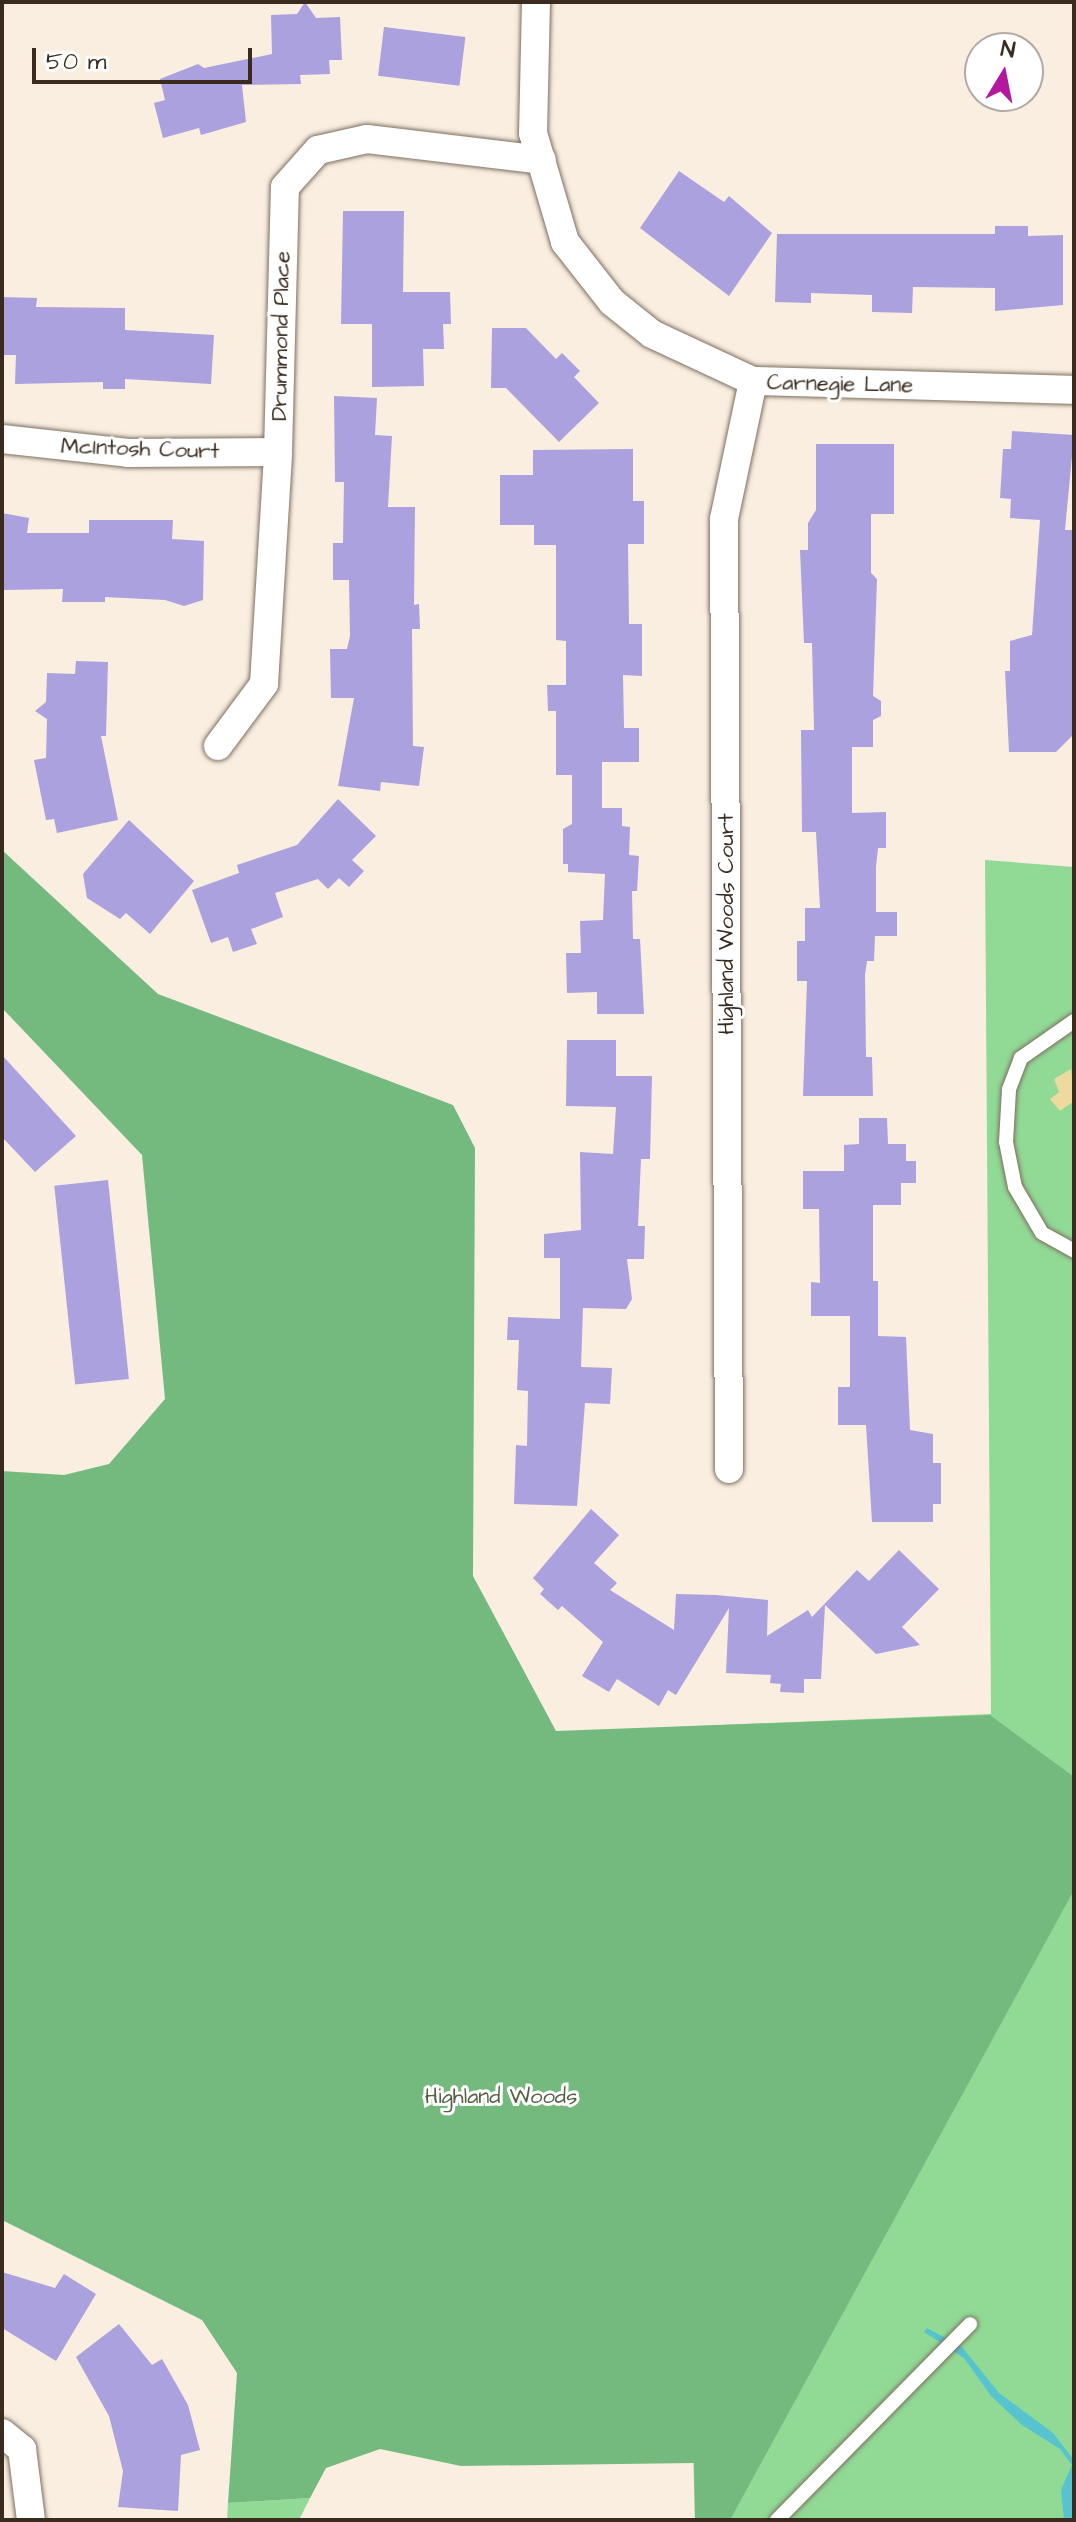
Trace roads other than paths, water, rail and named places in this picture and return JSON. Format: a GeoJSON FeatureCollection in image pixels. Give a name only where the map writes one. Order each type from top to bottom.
{"type":"FeatureCollection","features":[{"type":"Feature","properties":{"kind":"street","name":"Carnegie Lane"},"geometry":{"type":"LineString","coordinates":[[536,2],[533,133],[565,242],[612,302],[652,334],[753,381],[1074,390]]}},
{"type":"Feature","properties":{"kind":"street","name":"Drummond Place"},"geometry":{"type":"LineString","coordinates":[[218,746],[264,684],[278,452],[285,187],[318,150],[367,139],[542,160]]}},
{"type":"Feature","properties":{"kind":"street","name":"Highland Woods Court"},"geometry":{"type":"LineString","coordinates":[[729,1469],[724,519],[753,381]]}},
{"type":"Feature","properties":{"kind":"street","name":"McIntosh Court"},"geometry":{"type":"LineString","coordinates":[[2,439],[128,453],[278,452]]}},
{"type":"Feature","properties":{"kind":"street"},"geometry":{"type":"LineString","coordinates":[[2,2433],[22,2449],[31,2520]]}},
{"type":"Feature","properties":{"kind":"lane"},"geometry":{"type":"LineString","coordinates":[[1074,1021],[1021,1058],[1009,1090],[1006,1142],[1015,1187],[1042,1233],[1074,1251]]}},
{"type":"Feature","properties":{"kind":"lane"},"geometry":{"type":"LineString","coordinates":[[777,2520],[970,2324]]}},
{"type":"Feature","properties":{"kind":"water"},"geometry":{"type":"Polygon","coordinates":[[[927,2328],[962,2347],[999,2393],[1053,2433],[1074,2460],[1074,2520],[1064,2520],[1061,2490],[1072,2465],[1060,2449],[1022,2425],[991,2396],[964,2358],[924,2332],[927,2328]]]}},
{"type":"Feature","properties":{"kind":"park label","name":"Highland Woods"},"geometry":{"type":"Point","coordinates":[501,2097]}}]}
